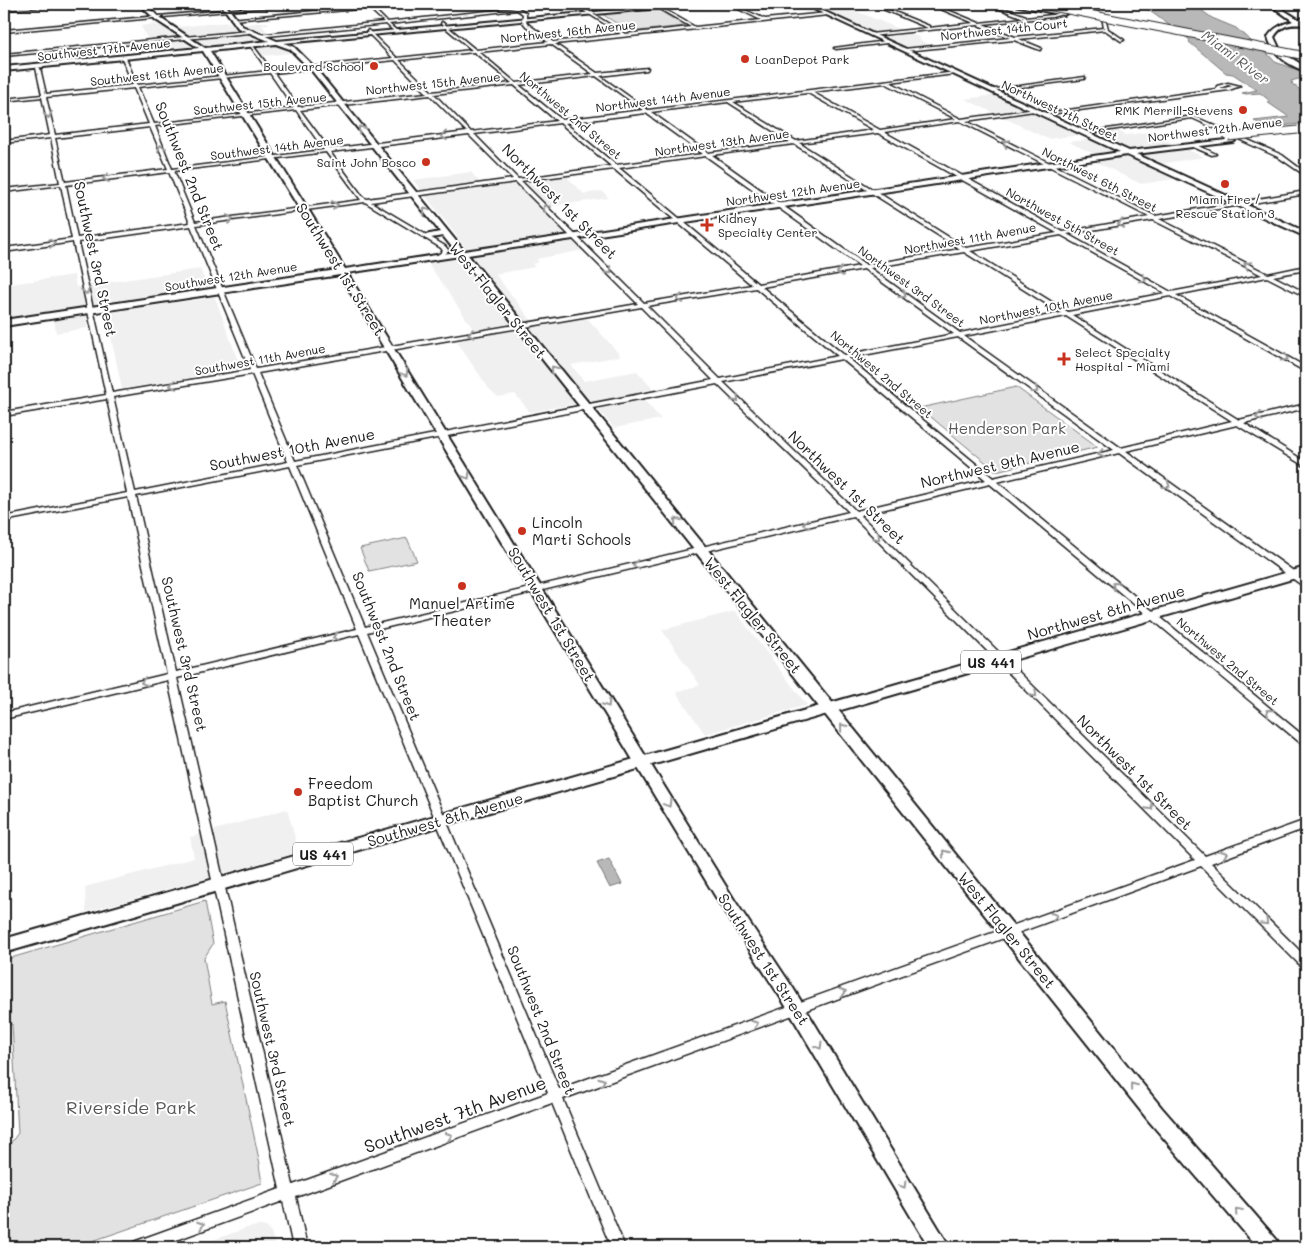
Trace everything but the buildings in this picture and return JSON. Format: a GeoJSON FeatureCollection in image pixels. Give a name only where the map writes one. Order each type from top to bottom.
{"type":"FeatureCollection","features":[{"type":"Feature","properties":{"kind":"highway"},"geometry":{"type":"LineString","coordinates":[[1013,4],[1039,6],[1059,4]]}},
{"type":"Feature","properties":{"kind":"highway"},"geometry":{"type":"LineString","coordinates":[[1013,4],[1064,13]]}},
{"type":"Feature","properties":{"kind":"highway"},"geometry":{"type":"LineString","coordinates":[[1037,4],[1306,54]]}},
{"type":"Feature","properties":{"kind":"highway"},"geometry":{"type":"LineString","coordinates":[[1055,4],[1306,54]]}},
{"type":"Feature","properties":{"kind":"main road","name":"Southwest 1st Street"},"geometry":{"type":"LineString","coordinates":[[141,4],[156,17],[206,49],[224,77],[729,905],[797,1009],[940,1247]]}},
{"type":"Feature","properties":{"kind":"main road","name":"West Flagler Street"},"geometry":{"type":"LineString","coordinates":[[223,4],[239,26],[248,32],[295,49],[312,68],[1155,1114],[1270,1247]]}},
{"type":"Feature","properties":{"kind":"main road"},"geometry":{"type":"LineString","coordinates":[[276,41],[443,24],[685,4]]}},
{"type":"Feature","properties":{"kind":"main road"},"geometry":{"type":"LineString","coordinates":[[656,5],[760,4]]}},
{"type":"Feature","properties":{"kind":"main road","name":"Northwest 7th Street"},"geometry":{"type":"LineString","coordinates":[[805,4],[1306,235]]}},
{"type":"Feature","properties":{"kind":"main road"},"geometry":{"type":"LineString","coordinates":[[1271,4],[1296,22],[1306,26]]}},
{"type":"Feature","properties":{"kind":"main road"},"geometry":{"type":"LineString","coordinates":[[1278,4],[1286,9],[1283,11]]}},
{"type":"Feature","properties":{"kind":"main road"},"geometry":{"type":"LineString","coordinates":[[1306,19],[1284,26],[1272,35],[1272,45],[1281,55],[1306,69]]}},
{"type":"Feature","properties":{"kind":"main road"},"geometry":{"type":"LineString","coordinates":[[1284,26],[1306,26]]}},
{"type":"Feature","properties":{"kind":"main road"},"geometry":{"type":"LineString","coordinates":[[276,41],[369,32]]}},
{"type":"Feature","properties":{"kind":"main road"},"geometry":{"type":"LineString","coordinates":[[295,49],[297,46],[294,42],[297,40]]}},
{"type":"Feature","properties":{"kind":"main road","name":"Southwest 17th Avenue"},"geometry":{"type":"LineString","coordinates":[[4,70],[276,41]]}},
{"type":"Feature","properties":{"kind":"main road"},"geometry":{"type":"LineString","coordinates":[[187,50],[193,47],[194,42]]}},
{"type":"Feature","properties":{"kind":"main road","name":"Southwest 17th Avenue"},"geometry":{"type":"LineString","coordinates":[[4,70],[38,68],[206,49]]}},
{"type":"Feature","properties":{"kind":"main road"},"geometry":{"type":"LineString","coordinates":[[38,68],[47,65]]}},
{"type":"Feature","properties":{"kind":"main road","name":"Northwest 12th Avenue"},"geometry":{"type":"LineString","coordinates":[[461,254],[1127,153],[1306,130]]}},
{"type":"Feature","properties":{"kind":"main road","name":"Northwest 12th Avenue"},"geometry":{"type":"LineString","coordinates":[[1127,153],[1186,142],[1306,133]]}},
{"type":"Feature","properties":{"kind":"main road"},"geometry":{"type":"LineString","coordinates":[[428,236],[436,236],[444,232]]}},
{"type":"Feature","properties":{"kind":"main road","name":"Southwest 12th Avenue"},"geometry":{"type":"LineString","coordinates":[[4,323],[461,254]]}},
{"type":"Feature","properties":{"kind":"main road","name":"Northwest 8th Avenue"},"geometry":{"type":"LineString","coordinates":[[829,709],[1300,573]]}},
{"type":"Feature","properties":{"kind":"main road","name":"Southwest 8th Avenue"},"geometry":{"type":"LineString","coordinates":[[4,946],[829,709]]}},
{"type":"Feature","properties":{"kind":"street"},"geometry":{"type":"LineString","coordinates":[[4,9],[69,4]]}},
{"type":"Feature","properties":{"kind":"street"},"geometry":{"type":"LineString","coordinates":[[4,31],[300,4]]}},
{"type":"Feature","properties":{"kind":"street"},"geometry":{"type":"LineString","coordinates":[[233,19],[368,5],[396,4]]}},
{"type":"Feature","properties":{"kind":"street","name":"Northwest 3rd Street"},"geometry":{"type":"LineString","coordinates":[[511,4],[525,14],[525,24],[551,43],[1119,450],[1300,573],[1306,584]]}},
{"type":"Feature","properties":{"kind":"street"},"geometry":{"type":"LineString","coordinates":[[575,4],[624,35]]}},
{"type":"Feature","properties":{"kind":"street"},"geometry":{"type":"LineString","coordinates":[[732,4],[765,21]]}},
{"type":"Feature","properties":{"kind":"street"},"geometry":{"type":"LineString","coordinates":[[873,4],[930,28]]}},
{"type":"Feature","properties":{"kind":"street"},"geometry":{"type":"LineString","coordinates":[[931,4],[1040,48]]}},
{"type":"Feature","properties":{"kind":"street"},"geometry":{"type":"LineString","coordinates":[[989,4],[1027,18]]}},
{"type":"Feature","properties":{"kind":"street"},"geometry":{"type":"LineString","coordinates":[[368,5],[393,29]]}},
{"type":"Feature","properties":{"kind":"street"},"geometry":{"type":"LineString","coordinates":[[656,5],[695,28]]}},
{"type":"Feature","properties":{"kind":"street"},"geometry":{"type":"LineString","coordinates":[[871,34],[1027,18],[1064,13],[1086,5],[1104,17],[1106,29],[1122,40]]}},
{"type":"Feature","properties":{"kind":"street"},"geometry":{"type":"LineString","coordinates":[[258,36],[519,9]]}},
{"type":"Feature","properties":{"kind":"street","name":"Northwest 16th Avenue"},"geometry":{"type":"LineString","coordinates":[[312,68],[827,14]]}},
{"type":"Feature","properties":{"kind":"street","name":"Northwest 2nd Street"},"geometry":{"type":"LineString","coordinates":[[443,24],[1306,743]]}},
{"type":"Feature","properties":{"kind":"street","name":"Northwest 14th Court"},"geometry":{"type":"LineString","coordinates":[[905,50],[1106,29]]}},
{"type":"Feature","properties":{"kind":"street"},"geometry":{"type":"LineString","coordinates":[[4,55],[248,32]]}},
{"type":"Feature","properties":{"kind":"street","name":"Northwest 1st Street"},"geometry":{"type":"LineString","coordinates":[[369,32],[1205,861],[1306,964]]}},
{"type":"Feature","properties":{"kind":"street"},"geometry":{"type":"LineString","coordinates":[[836,48],[886,42]]}},
{"type":"Feature","properties":{"kind":"street"},"geometry":{"type":"LineString","coordinates":[[251,44],[361,198],[428,236],[446,250],[438,258]]}},
{"type":"Feature","properties":{"kind":"street","name":"Southwest 2nd Street"},"geometry":{"type":"LineString","coordinates":[[121,58],[171,170],[291,464],[344,584],[618,1247]]}},
{"type":"Feature","properties":{"kind":"street","name":"Southwest 3rd Street"},"geometry":{"type":"LineString","coordinates":[[38,68],[300,1247]]}},
{"type":"Feature","properties":{"kind":"street","name":"Southwest 16th Avenue"},"geometry":{"type":"LineString","coordinates":[[4,100],[312,68]]}},
{"type":"Feature","properties":{"kind":"street","name":"Northwest 15th Avenue"},"geometry":{"type":"LineString","coordinates":[[340,104],[647,69]]}},
{"type":"Feature","properties":{"kind":"street","name":"Northwest 14th Avenue"},"geometry":{"type":"LineString","coordinates":[[374,145],[955,73]]}},
{"type":"Feature","properties":{"kind":"street"},"geometry":{"type":"LineString","coordinates":[[991,90],[1084,78]]}},
{"type":"Feature","properties":{"kind":"street","name":"Northwest 6th Street"},"geometry":{"type":"LineString","coordinates":[[886,82],[1306,295]]}},
{"type":"Feature","properties":{"kind":"street"},"geometry":{"type":"LineString","coordinates":[[1042,114],[1218,89]]}},
{"type":"Feature","properties":{"kind":"street","name":"Northwest 5th Street"},"geometry":{"type":"LineString","coordinates":[[809,92],[1306,370]]}},
{"type":"Feature","properties":{"kind":"street"},"geometry":{"type":"LineString","coordinates":[[729,101],[1306,464]]}},
{"type":"Feature","properties":{"kind":"street","name":"Southwest 15th Avenue"},"geometry":{"type":"LineString","coordinates":[[4,142],[340,104]]}},
{"type":"Feature","properties":{"kind":"street","name":"Northwest 13th Avenue"},"geometry":{"type":"LineString","coordinates":[[193,224],[1034,110]]}},
{"type":"Feature","properties":{"kind":"street"},"geometry":{"type":"LineString","coordinates":[[1084,133],[1193,117],[1234,138],[1280,156],[1306,176]]}},
{"type":"Feature","properties":{"kind":"street","name":"Southwest 14th Avenue"},"geometry":{"type":"LineString","coordinates":[[4,191],[374,145]]}},
{"type":"Feature","properties":{"kind":"street"},"geometry":{"type":"LineString","coordinates":[[1194,145],[1214,154]]}},
{"type":"Feature","properties":{"kind":"street","name":"Northwest 11th Avenue"},"geometry":{"type":"LineString","coordinates":[[519,326],[1306,192]]}},
{"type":"Feature","properties":{"kind":"street"},"geometry":{"type":"LineString","coordinates":[[4,250],[193,224]]}},
{"type":"Feature","properties":{"kind":"street","name":"Northwest 10th Avenue"},"geometry":{"type":"LineString","coordinates":[[585,407],[1306,268]]}},
{"type":"Feature","properties":{"kind":"street","name":"Southwest 11th Avenue"},"geometry":{"type":"LineString","coordinates":[[4,414],[519,326]]}},
{"type":"Feature","properties":{"kind":"street","name":"Northwest 9th Avenue"},"geometry":{"type":"LineString","coordinates":[[4,716],[1306,406]]}},
{"type":"Feature","properties":{"kind":"street","name":"Southwest 10th Avenue"},"geometry":{"type":"LineString","coordinates":[[4,519],[585,407]]}},
{"type":"Feature","properties":{"kind":"street","name":"Southwest 7th Avenue"},"geometry":{"type":"LineString","coordinates":[[139,1247],[1306,824]]}},
{"type":"Feature","properties":{"kind":"shaded area"},"geometry":{"type":"Polygon","coordinates":[[[813,4],[839,4],[921,38],[918,39],[933,46],[908,48],[813,4]]]}},
{"type":"Feature","properties":{"kind":"shaded area"},"geometry":{"type":"Polygon","coordinates":[[[228,22],[231,25],[267,22],[269,24],[262,25],[268,33],[254,36],[266,39],[292,53],[262,56],[252,42],[169,50],[163,39],[148,40],[141,26],[154,24],[166,28],[228,22]]]}},
{"type":"Feature","properties":{"kind":"shaded area"},"geometry":{"type":"Polygon","coordinates":[[[995,95],[1080,135],[1048,139],[965,99],[995,95]]]}},
{"type":"Feature","properties":{"kind":"shaded area"},"geometry":{"type":"Polygon","coordinates":[[[1115,130],[1126,135],[1148,132],[1204,157],[1148,166],[1174,179],[1141,184],[1094,161],[1104,159],[1069,142],[1101,138],[1093,133],[1115,130]]]}},
{"type":"Feature","properties":{"kind":"shaded area"},"geometry":{"type":"Polygon","coordinates":[[[471,172],[483,187],[565,175],[584,194],[602,191],[609,198],[540,208],[584,250],[536,259],[539,262],[532,264],[535,267],[495,274],[536,326],[587,318],[621,356],[571,365],[584,381],[637,371],[653,389],[637,392],[661,419],[614,428],[591,401],[530,412],[515,394],[498,397],[490,390],[456,341],[478,336],[428,263],[472,256],[413,180],[471,172]]]}},
{"type":"Feature","properties":{"kind":"shaded area"},"geometry":{"type":"Polygon","coordinates":[[[200,269],[208,288],[87,306],[87,328],[56,333],[53,311],[4,318],[4,285],[74,275],[76,287],[200,269]]]}},
{"type":"Feature","properties":{"kind":"shaded area"},"geometry":{"type":"Polygon","coordinates":[[[215,297],[241,369],[122,389],[106,313],[215,297]]]}},
{"type":"Feature","properties":{"kind":"shaded area"},"geometry":{"type":"Polygon","coordinates":[[[735,611],[807,705],[705,734],[676,692],[700,685],[662,630],[735,611]]]}},
{"type":"Feature","properties":{"kind":"shaded area"},"geometry":{"type":"Polygon","coordinates":[[[287,809],[299,852],[86,912],[85,887],[194,858],[190,837],[287,809]]]}},
{"type":"Feature","properties":{"kind":"shaded area"},"geometry":{"type":"Polygon","coordinates":[[[250,1227],[266,1227],[271,1232],[276,1247],[193,1247],[250,1227]]]}},
{"type":"Feature","properties":{"kind":"green space"},"geometry":{"type":"Polygon","coordinates":[[[657,9],[685,26],[629,32],[618,25],[621,25],[619,23],[602,14],[657,9]]]}},
{"type":"Feature","properties":{"kind":"green space","name":"Henderson Park"},"geometry":{"type":"Polygon","coordinates":[[[1016,387],[1098,447],[996,471],[920,408],[1016,387]]]}},
{"type":"Feature","properties":{"kind":"green space"},"geometry":{"type":"Polygon","coordinates":[[[407,538],[417,561],[369,571],[360,548],[407,538]]]}},
{"type":"Feature","properties":{"kind":"green space","name":"Riverside Park"},"geometry":{"type":"Polygon","coordinates":[[[205,901],[213,944],[204,958],[212,1004],[225,1001],[260,1164],[262,1183],[75,1247],[4,1247],[4,1152],[18,1133],[12,1024],[4,1026],[4,960],[205,901]]]}},
{"type":"Feature","properties":{"kind":"water","name":"Miami River"},"geometry":{"type":"Polygon","coordinates":[[[1140,4],[1193,4],[1212,18],[1236,28],[1262,51],[1267,53],[1275,62],[1306,73],[1306,77],[1291,81],[1293,83],[1291,83],[1306,94],[1306,131],[1299,124],[1269,127],[1254,121],[1289,117],[1267,102],[1270,101],[1260,93],[1242,93],[1257,90],[1233,74],[1226,73],[1189,42],[1190,40],[1140,4]]]}},
{"type":"Feature","properties":{"kind":"water"},"geometry":{"type":"Polygon","coordinates":[[[609,859],[622,884],[610,888],[597,863],[609,859]]]}},
{"type":"Feature","properties":{"kind":"place","name":"LoanDepot Park"},"geometry":{"type":"Point","coordinates":[745,59]}},
{"type":"Feature","properties":{"kind":"place","name":"Boulevard School"},"geometry":{"type":"Point","coordinates":[374,66]}},
{"type":"Feature","properties":{"kind":"place","name":"RMK Merrill-Stevens"},"geometry":{"type":"Point","coordinates":[1243,110]}},
{"type":"Feature","properties":{"kind":"place","name":"Saint John Bosco"},"geometry":{"type":"Point","coordinates":[426,162]}},
{"type":"Feature","properties":{"kind":"place","name":"Miami Fire / Rescue Station 3"},"geometry":{"type":"Point","coordinates":[1225,184]}},
{"type":"Feature","properties":{"kind":"place","name":"Kidney Specialty Center"},"geometry":{"type":"Point","coordinates":[707,225]}},
{"type":"Feature","properties":{"kind":"place","name":"Select Specialty Hospital - Miami"},"geometry":{"type":"Point","coordinates":[1064,359]}},
{"type":"Feature","properties":{"kind":"place","name":"Lincoln Marti Schools"},"geometry":{"type":"Point","coordinates":[522,531]}},
{"type":"Feature","properties":{"kind":"place","name":"Manuel Artime Theater"},"geometry":{"type":"Point","coordinates":[462,586]}},
{"type":"Feature","properties":{"kind":"place","name":"Freedom Baptist Church"},"geometry":{"type":"Point","coordinates":[298,792]}}]}
